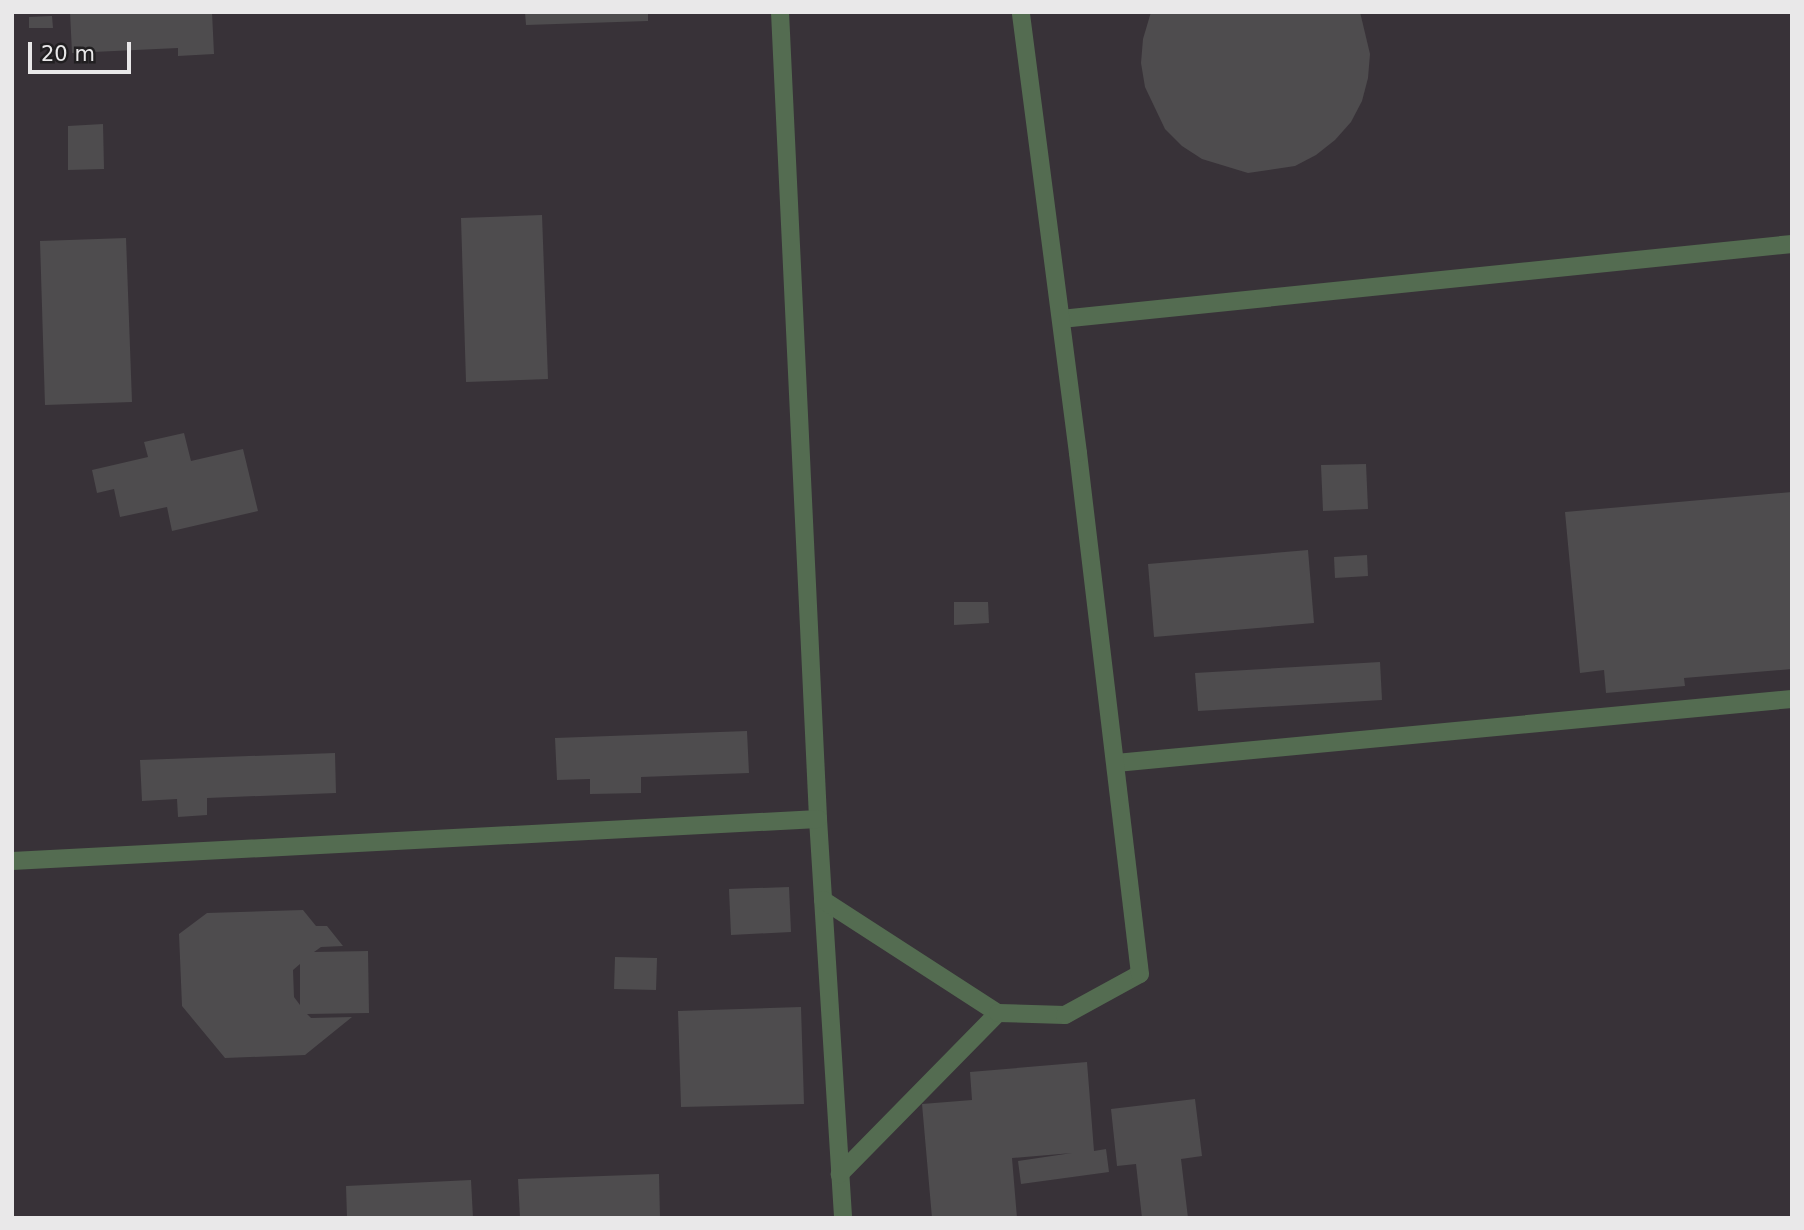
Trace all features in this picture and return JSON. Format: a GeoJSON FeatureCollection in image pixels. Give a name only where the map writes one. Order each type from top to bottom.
{"type":"FeatureCollection","features":[{"type":"Feature","properties":{"kind":"lane"},"geometry":{"type":"LineString","coordinates":[[780,12],[818,819],[843,1218]]}},
{"type":"Feature","properties":{"kind":"lane"},"geometry":{"type":"LineString","coordinates":[[823,900],[998,1013],[1065,1015],[1140,974],[1021,12]]}},
{"type":"Feature","properties":{"kind":"lane"},"geometry":{"type":"LineString","coordinates":[[1061,319],[1792,244]]}},
{"type":"Feature","properties":{"kind":"lane"},"geometry":{"type":"LineString","coordinates":[[1116,763],[1792,699]]}},
{"type":"Feature","properties":{"kind":"lane"},"geometry":{"type":"LineString","coordinates":[[12,861],[818,819]]}},
{"type":"Feature","properties":{"kind":"lane"},"geometry":{"type":"LineString","coordinates":[[841,1174],[998,1013]]}},
{"type":"Feature","properties":{"kind":"shaded area"},"geometry":{"type":"Polygon","coordinates":[[[12,12],[1792,12],[1792,1218],[12,1218],[12,12]]]}},
{"type":"Feature","properties":{"kind":"building"},"geometry":{"type":"Polygon","coordinates":[[[70,12],[212,12],[214,54],[178,56],[178,48],[72,53],[70,12]]]}},
{"type":"Feature","properties":{"kind":"building"},"geometry":{"type":"Polygon","coordinates":[[[525,12],[648,12],[648,21],[526,25],[525,12]]]}},
{"type":"Feature","properties":{"kind":"building"},"geometry":{"type":"Polygon","coordinates":[[[1151,12],[1360,12],[1370,54],[1362,101],[1351,122],[1335,140],[1316,155],[1295,166],[1248,173],[1202,159],[1182,146],[1165,129],[1145,87],[1141,63],[1143,39],[1151,12]]]}},
{"type":"Feature","properties":{"kind":"building"},"geometry":{"type":"Polygon","coordinates":[[[52,16],[53,28],[29,28],[29,17],[52,16]]]}},
{"type":"Feature","properties":{"kind":"building"},"geometry":{"type":"Polygon","coordinates":[[[103,124],[104,169],[68,170],[68,126],[103,124]]]}},
{"type":"Feature","properties":{"kind":"building"},"geometry":{"type":"Polygon","coordinates":[[[542,215],[548,379],[466,382],[461,218],[542,215]]]}},
{"type":"Feature","properties":{"kind":"building"},"geometry":{"type":"Polygon","coordinates":[[[126,238],[132,402],[45,405],[40,241],[126,238]]]}},
{"type":"Feature","properties":{"kind":"building"},"geometry":{"type":"Polygon","coordinates":[[[184,433],[191,461],[243,449],[258,511],[172,531],[167,507],[120,517],[114,489],[97,493],[92,470],[148,457],[144,442],[184,433]]]}},
{"type":"Feature","properties":{"kind":"building"},"geometry":{"type":"Polygon","coordinates":[[[1366,464],[1368,509],[1323,511],[1321,465],[1366,464]]]}},
{"type":"Feature","properties":{"kind":"building"},"geometry":{"type":"Polygon","coordinates":[[[1792,492],[1792,669],[1684,678],[1685,686],[1606,693],[1604,670],[1580,673],[1565,512],[1792,492]]]}},
{"type":"Feature","properties":{"kind":"building"},"geometry":{"type":"Polygon","coordinates":[[[1308,550],[1314,623],[1154,637],[1148,564],[1308,550]]]}},
{"type":"Feature","properties":{"kind":"building"},"geometry":{"type":"Polygon","coordinates":[[[1367,555],[1368,576],[1335,578],[1334,557],[1367,555]]]}},
{"type":"Feature","properties":{"kind":"building"},"geometry":{"type":"Polygon","coordinates":[[[954,602],[988,602],[989,623],[954,625],[954,602]]]}},
{"type":"Feature","properties":{"kind":"building"},"geometry":{"type":"Polygon","coordinates":[[[1380,662],[1382,700],[1198,711],[1195,673],[1380,662]]]}},
{"type":"Feature","properties":{"kind":"building"},"geometry":{"type":"Polygon","coordinates":[[[747,731],[749,773],[641,777],[641,793],[590,794],[590,779],[557,780],[555,738],[747,731]]]}},
{"type":"Feature","properties":{"kind":"building"},"geometry":{"type":"Polygon","coordinates":[[[335,753],[336,793],[207,798],[207,815],[178,817],[177,799],[142,801],[140,760],[335,753]]]}},
{"type":"Feature","properties":{"kind":"building"},"geometry":{"type":"Polygon","coordinates":[[[789,887],[791,932],[731,935],[729,889],[789,887]]]}},
{"type":"Feature","properties":{"kind":"building"},"geometry":{"type":"Polygon","coordinates":[[[303,910],[316,926],[327,926],[343,946],[321,947],[314,952],[368,951],[369,1013],[307,1014],[311,1018],[352,1017],[305,1055],[225,1058],[182,1006],[179,934],[207,913],[303,910]],[[300,964],[293,970],[294,997],[300,1005],[300,964]]]}},
{"type":"Feature","properties":{"kind":"building"},"geometry":{"type":"Polygon","coordinates":[[[615,957],[657,958],[656,990],[614,989],[615,957]]]}},
{"type":"Feature","properties":{"kind":"building"},"geometry":{"type":"Polygon","coordinates":[[[801,1007],[804,1104],[681,1107],[678,1011],[801,1007]]]}},
{"type":"Feature","properties":{"kind":"building"},"geometry":{"type":"Polygon","coordinates":[[[1087,1062],[1094,1151],[1106,1149],[1109,1172],[1021,1184],[1018,1161],[1072,1153],[1012,1158],[1017,1218],[932,1218],[922,1104],[972,1100],[970,1072],[1087,1062]]]}},
{"type":"Feature","properties":{"kind":"building"},"geometry":{"type":"Polygon","coordinates":[[[1195,1099],[1202,1156],[1181,1159],[1188,1218],[1142,1218],[1136,1164],[1117,1166],[1111,1109],[1195,1099]]]}},
{"type":"Feature","properties":{"kind":"building"},"geometry":{"type":"Polygon","coordinates":[[[659,1174],[660,1218],[520,1218],[518,1179],[659,1174]]]}},
{"type":"Feature","properties":{"kind":"building"},"geometry":{"type":"Polygon","coordinates":[[[471,1180],[473,1218],[347,1218],[346,1186],[471,1180]]]}}]}
